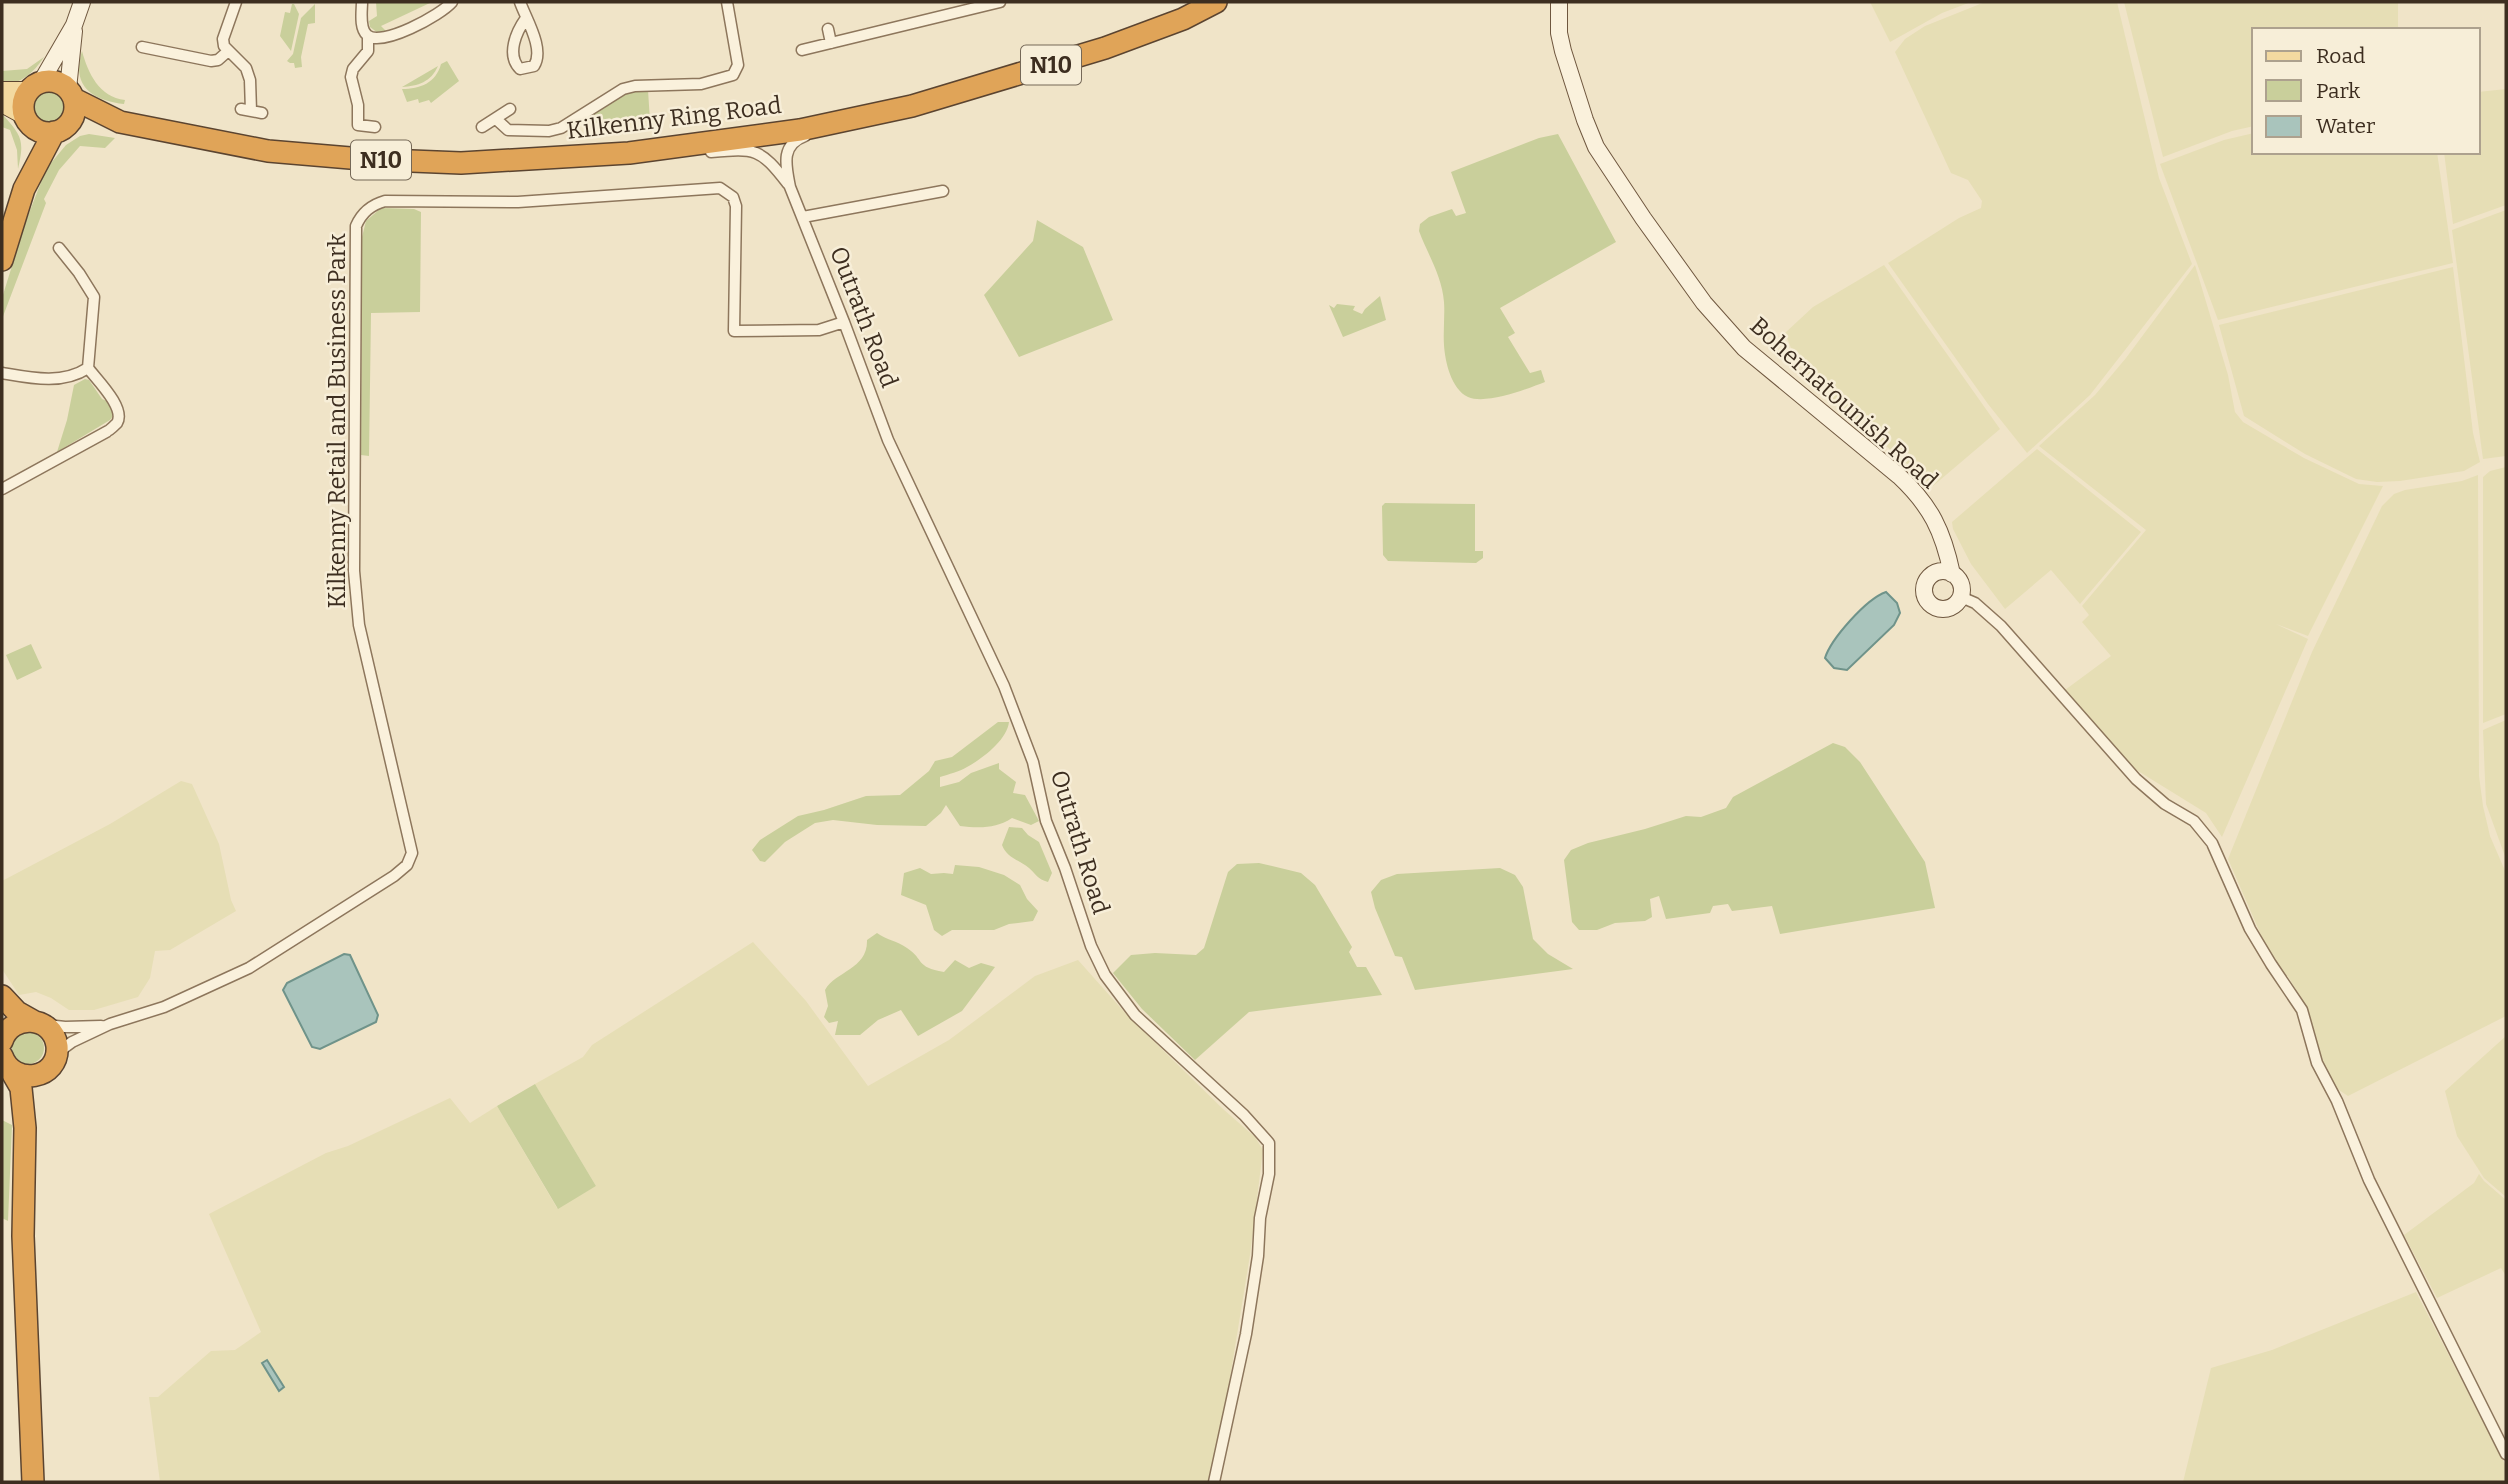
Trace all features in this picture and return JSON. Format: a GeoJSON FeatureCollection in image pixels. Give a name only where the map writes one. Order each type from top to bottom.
{"type":"FeatureCollection","features":[{"type":"Feature","properties":{"kind":"highway","name":"Kilkenny Ring Road"},"geometry":{"type":"LineString","coordinates":[[61,129],[120,122],[268,150],[362,159],[461,163],[645,151],[800,130],[881,114],[1105,48],[1183,19],[1216,2]]}},
{"type":"Feature","properties":{"kind":"highway","name":"N10"},"geometry":{"type":"LineString","coordinates":[[35,86],[56,82],[71,94]]}},
{"type":"Feature","properties":{"kind":"highway"},"geometry":{"type":"LineString","coordinates":[[2,260],[24,189],[28,120],[23,107],[35,86]]}},
{"type":"Feature","properties":{"kind":"highway","name":"Kilkenny Ring Road"},"geometry":{"type":"LineString","coordinates":[[71,94],[120,122]]}},
{"type":"Feature","properties":{"kind":"highway"},"geometry":{"type":"LineString","coordinates":[[24,189],[74,113],[71,94]]}},
{"type":"Feature","properties":{"kind":"highway","name":"N10"},"geometry":{"type":"LineString","coordinates":[[28,120],[46,132],[61,129]]}},
{"type":"Feature","properties":{"kind":"highway"},"geometry":{"type":"LineString","coordinates":[[2,996],[17,1012],[38,1023],[54,1037],[52,1062],[37,1087],[25,1128]]}},
{"type":"Feature","properties":{"kind":"highway"},"geometry":{"type":"LineString","coordinates":[[33,1482],[23,1237],[25,1128],[21,1088],[4,1046],[16,1023],[38,1023]]}},
{"type":"Feature","properties":{"kind":"highway"},"geometry":{"type":"LineString","coordinates":[[4,1046],[24,1076],[32,1077],[52,1062]]}},
{"type":"Feature","properties":{"kind":"main road"},"geometry":{"type":"LineString","coordinates":[[2,91],[35,86]]}},
{"type":"Feature","properties":{"kind":"main road"},"geometry":{"type":"LineString","coordinates":[[2,103],[28,120]]}},
{"type":"Feature","properties":{"kind":"street"},"geometry":{"type":"LineString","coordinates":[[35,86],[74,25],[82,2]]}},
{"type":"Feature","properties":{"kind":"street"},"geometry":{"type":"LineString","coordinates":[[236,2],[223,39],[227,52],[240,60],[246,68],[250,80],[252,111]]}},
{"type":"Feature","properties":{"kind":"street"},"geometry":{"type":"LineString","coordinates":[[362,2],[364,32],[378,39],[391,37],[442,12],[452,2]]}},
{"type":"Feature","properties":{"kind":"street"},"geometry":{"type":"LineString","coordinates":[[520,2],[526,18]]}},
{"type":"Feature","properties":{"kind":"street"},"geometry":{"type":"LineString","coordinates":[[496,119],[508,130],[549,131],[561,128],[623,89],[635,86],[701,84],[733,75],[738,65],[727,2]]}},
{"type":"Feature","properties":{"kind":"street"},"geometry":{"type":"LineString","coordinates":[[802,50],[1000,2]]}},
{"type":"Feature","properties":{"kind":"street","name":"Bohernatounish Road"},"geometry":{"type":"LineString","coordinates":[[1559,2],[1559,33],[1585,120],[1596,147],[1651,229],[1704,303],[1744,348],[1919,495],[1932,514],[1947,547],[1946,573],[1930,576],[1924,585],[1927,600],[1935,607],[1945,609],[1955,605],[1961,597]]}},
{"type":"Feature","properties":{"kind":"street"},"geometry":{"type":"LineString","coordinates":[[71,94],[74,25]]}},
{"type":"Feature","properties":{"kind":"street"},"geometry":{"type":"LineString","coordinates":[[828,29],[831,43]]}},
{"type":"Feature","properties":{"kind":"street"},"geometry":{"type":"LineString","coordinates":[[368,36],[368,51],[353,69],[351,76],[358,105],[358,125],[375,127]]}},
{"type":"Feature","properties":{"kind":"street"},"geometry":{"type":"LineString","coordinates":[[142,47],[211,61],[218,60],[227,52]]}},
{"type":"Feature","properties":{"kind":"street"},"geometry":{"type":"LineString","coordinates":[[482,127],[510,109]]}},
{"type":"Feature","properties":{"kind":"street","name":"Outrath Road"},"geometry":{"type":"LineString","coordinates":[[881,114],[848,127],[801,137],[791,143],[786,153],[790,187],[845,322],[888,440],[1004,686],[1033,762],[1046,821],[1091,946],[1105,975],[1135,1015],[1244,1115],[1269,1143],[1269,1174],[1260,1218],[1258,1256],[1246,1334],[1214,1482]]}},
{"type":"Feature","properties":{"kind":"street","name":"Outrath Road"},"geometry":{"type":"LineString","coordinates":[[645,151],[691,154],[747,149],[765,156],[790,187]]}},
{"type":"Feature","properties":{"kind":"street","name":"Kilkenny Retail and Business Park"},"geometry":{"type":"LineString","coordinates":[[52,1062],[72,1042],[110,1024],[164,1007],[249,968],[394,876],[407,865],[412,853],[359,625],[354,571],[356,226],[368,209],[385,201],[526,202],[720,188],[733,197],[736,206],[734,331],[818,330],[845,322]]}},
{"type":"Feature","properties":{"kind":"street"},"geometry":{"type":"LineString","coordinates":[[803,217],[943,191]]}},
{"type":"Feature","properties":{"kind":"street"},"geometry":{"type":"LineString","coordinates":[[2,489],[108,431],[117,423],[117,406],[88,368],[94,297],[60,248]]}},
{"type":"Feature","properties":{"kind":"street"},"geometry":{"type":"LineString","coordinates":[[2,373],[61,379],[77,375],[88,368]]}},
{"type":"Feature","properties":{"kind":"street"},"geometry":{"type":"LineString","coordinates":[[1946,573],[1961,586],[1961,597],[1975,603],[2001,626],[2136,779],[2165,804],[2194,821],[2212,843],[2250,929],[2302,1010],[2317,1063],[2337,1101],[2369,1180],[2506,1454]]}},
{"type":"Feature","properties":{"kind":"street","name":"Kilkenny Retail and Business Park"},"geometry":{"type":"LineString","coordinates":[[38,1023],[88,1027],[110,1024]]}},
{"type":"Feature","properties":{"kind":"shaded area"},"geometry":{"type":"Polygon","coordinates":[[[1870,2],[1971,2],[1942,13],[1890,42],[1870,2]]]}},
{"type":"Feature","properties":{"kind":"shaded area"},"geometry":{"type":"Polygon","coordinates":[[[1985,2],[2117,2],[2159,178],[2192,264],[2090,395],[2027,453],[1988,404],[1888,263],[1959,218],[1981,208],[1982,201],[1968,180],[1951,173],[1895,52],[1905,39],[1925,26],[1985,2]]]}},
{"type":"Feature","properties":{"kind":"shaded area"},"geometry":{"type":"Polygon","coordinates":[[[2124,2],[2398,2],[2398,28],[2252,28],[2252,126],[2232,131],[2163,157],[2124,2]]]}},
{"type":"Feature","properties":{"kind":"shaded area"},"geometry":{"type":"Polygon","coordinates":[[[2506,89],[2506,205],[2453,224],[2444,154],[2480,154],[2480,92],[2506,89]]]}},
{"type":"Feature","properties":{"kind":"shaded area"},"geometry":{"type":"Polygon","coordinates":[[[2252,133],[2252,154],[2437,154],[2453,263],[2218,320],[2160,164],[2224,140],[2252,133]]]}},
{"type":"Feature","properties":{"kind":"shaded area"},"geometry":{"type":"Polygon","coordinates":[[[2506,210],[2506,456],[2483,459],[2452,230],[2506,210]]]}},
{"type":"Feature","properties":{"kind":"shaded area"},"geometry":{"type":"Polygon","coordinates":[[[1884,265],[2000,429],[1933,486],[1816,386],[1793,353],[1785,333],[1813,307],[1884,265]]]}},
{"type":"Feature","properties":{"kind":"shaded area"},"geometry":{"type":"Polygon","coordinates":[[[2195,265],[2228,375],[2235,412],[2243,422],[2304,458],[2359,484],[2383,486],[2308,636],[2276,624],[2308,639],[2222,837],[2206,813],[2130,766],[2095,729],[2065,690],[2111,656],[2082,622],[2089,615],[2082,606],[2146,530],[2039,446],[2095,395],[2195,265]]]}},
{"type":"Feature","properties":{"kind":"shaded area"},"geometry":{"type":"Polygon","coordinates":[[[2453,267],[2473,433],[2480,462],[2464,471],[2400,481],[2356,479],[2305,454],[2244,416],[2219,325],[2453,267]]]}},
{"type":"Feature","properties":{"kind":"shaded area"},"geometry":{"type":"Polygon","coordinates":[[[2037,449],[2141,532],[2080,604],[2051,570],[2005,609],[1971,564],[1952,522],[2037,449]]]}},
{"type":"Feature","properties":{"kind":"shaded area"},"geometry":{"type":"Polygon","coordinates":[[[2506,467],[2506,714],[2483,723],[2483,477],[2490,471],[2506,467]]]}},
{"type":"Feature","properties":{"kind":"shaded area"},"geometry":{"type":"Polygon","coordinates":[[[2478,475],[2479,776],[2490,836],[2506,873],[2506,1016],[2348,1096],[2333,1086],[2320,1060],[2306,1006],[2289,978],[2271,958],[2228,859],[2312,652],[2382,506],[2394,494],[2405,490],[2462,481],[2478,475]]]}},
{"type":"Feature","properties":{"kind":"shaded area"},"geometry":{"type":"Polygon","coordinates":[[[2506,720],[2506,859],[2486,804],[2483,730],[2506,720]]]}},
{"type":"Feature","properties":{"kind":"shaded area"},"geometry":{"type":"Polygon","coordinates":[[[181,781],[192,784],[219,844],[231,900],[236,911],[170,950],[155,951],[150,978],[138,997],[94,1010],[69,1010],[36,992],[19,995],[2,969],[2,881],[110,824],[181,781]]]}},
{"type":"Feature","properties":{"kind":"shaded area"},"geometry":{"type":"Polygon","coordinates":[[[753,942],[806,1001],[868,1086],[949,1040],[1035,976],[1078,960],[1127,1015],[1255,1137],[1263,1150],[1250,1255],[1221,1433],[1209,1482],[160,1482],[149,1397],[158,1397],[211,1351],[235,1350],[261,1332],[209,1214],[326,1153],[348,1146],[450,1098],[470,1123],[497,1106],[557,1208],[596,1186],[535,1084],[583,1057],[592,1045],[753,942]]]}},
{"type":"Feature","properties":{"kind":"shaded area"},"geometry":{"type":"Polygon","coordinates":[[[2506,1036],[2506,1197],[2484,1178],[2457,1136],[2445,1091],[2506,1036]]]}},
{"type":"Feature","properties":{"kind":"shaded area"},"geometry":{"type":"Polygon","coordinates":[[[2479,1174],[2506,1200],[2506,1276],[2501,1268],[2437,1298],[2404,1235],[2474,1183],[2479,1174]]]}},
{"type":"Feature","properties":{"kind":"shaded area"},"geometry":{"type":"Polygon","coordinates":[[[2416,1292],[2506,1466],[2506,1482],[2183,1482],[2211,1368],[2272,1350],[2416,1292]]]}},
{"type":"Feature","properties":{"kind":"green space"},"geometry":{"type":"Polygon","coordinates":[[[376,2],[432,2],[381,26],[387,32],[378,33],[370,27],[369,21],[377,16],[376,2]]]}},
{"type":"Feature","properties":{"kind":"green space"},"geometry":{"type":"Polygon","coordinates":[[[292,4],[299,14],[291,51],[280,36],[285,12],[290,13],[292,4]]]}},
{"type":"Feature","properties":{"kind":"green space"},"geometry":{"type":"Polygon","coordinates":[[[315,4],[315,23],[308,24],[301,57],[302,67],[295,68],[294,63],[287,61],[293,54],[301,18],[315,4]]]}},
{"type":"Feature","properties":{"kind":"green space"},"geometry":{"type":"Polygon","coordinates":[[[82,51],[96,83],[108,94],[125,100],[124,104],[102,99],[87,89],[79,73],[82,51]]]}},
{"type":"Feature","properties":{"kind":"green space"},"geometry":{"type":"Polygon","coordinates":[[[44,57],[26,77],[2,86],[2,71],[27,69],[44,57]]]}},
{"type":"Feature","properties":{"kind":"green space"},"geometry":{"type":"Polygon","coordinates":[[[447,61],[459,81],[431,103],[429,100],[419,103],[418,99],[407,102],[402,89],[426,84],[439,71],[441,64],[447,61]]]}},
{"type":"Feature","properties":{"kind":"green space"},"geometry":{"type":"Polygon","coordinates":[[[438,66],[432,76],[423,82],[402,87],[438,66]]]}},
{"type":"Feature","properties":{"kind":"green space"},"geometry":{"type":"Polygon","coordinates":[[[48,88],[62,93],[67,107],[62,121],[48,126],[34,121],[29,107],[34,93],[48,88]]]}},
{"type":"Feature","properties":{"kind":"green space"},"geometry":{"type":"Polygon","coordinates":[[[648,90],[650,121],[596,123],[591,113],[627,92],[648,90]]]}},
{"type":"Feature","properties":{"kind":"green space"},"geometry":{"type":"Polygon","coordinates":[[[2,110],[6,112],[4,116],[20,140],[18,169],[17,150],[10,130],[2,127],[2,110]]]}},
{"type":"Feature","properties":{"kind":"green space"},"geometry":{"type":"Polygon","coordinates":[[[89,134],[115,138],[105,148],[80,146],[59,170],[44,199],[46,203],[2,319],[2,298],[43,177],[66,145],[89,134]]]}},
{"type":"Feature","properties":{"kind":"green space"},"geometry":{"type":"Polygon","coordinates":[[[1558,134],[1616,242],[1500,308],[1515,333],[1508,337],[1530,373],[1541,370],[1545,382],[1496,398],[1468,397],[1457,388],[1448,366],[1444,345],[1443,292],[1419,231],[1420,224],[1429,217],[1452,209],[1456,216],[1466,213],[1451,172],[1539,138],[1558,134]]]}},
{"type":"Feature","properties":{"kind":"green space"},"geometry":{"type":"Polygon","coordinates":[[[381,208],[414,209],[421,212],[420,312],[371,313],[369,456],[361,455],[362,237],[366,221],[381,208]]]}},
{"type":"Feature","properties":{"kind":"green space"},"geometry":{"type":"Polygon","coordinates":[[[1037,220],[1083,247],[1113,320],[1019,357],[984,295],[1033,241],[1037,220]]]}},
{"type":"Feature","properties":{"kind":"green space"},"geometry":{"type":"Polygon","coordinates":[[[1380,296],[1386,320],[1343,337],[1329,305],[1334,308],[1337,304],[1355,306],[1353,310],[1362,314],[1380,296]]]}},
{"type":"Feature","properties":{"kind":"green space"},"geometry":{"type":"Polygon","coordinates":[[[85,379],[89,380],[102,399],[109,402],[113,416],[57,452],[74,385],[85,379]]]}},
{"type":"Feature","properties":{"kind":"green space"},"geometry":{"type":"Polygon","coordinates":[[[1385,503],[1475,504],[1475,551],[1483,551],[1483,558],[1476,563],[1388,561],[1383,555],[1382,506],[1385,503]]]}},
{"type":"Feature","properties":{"kind":"green space"},"geometry":{"type":"Polygon","coordinates":[[[31,644],[42,668],[17,680],[6,655],[31,644]]]}},
{"type":"Feature","properties":{"kind":"green space"},"geometry":{"type":"Polygon","coordinates":[[[998,722],[1009,722],[999,742],[973,764],[940,777],[940,787],[959,782],[971,773],[999,763],[999,769],[1016,782],[1013,793],[1025,795],[1039,821],[1031,825],[1012,818],[993,826],[960,826],[946,805],[926,826],[877,825],[833,820],[815,823],[785,842],[765,862],[760,861],[752,850],[760,840],[798,816],[866,796],[900,795],[929,771],[935,761],[952,757],[998,722]]]}},
{"type":"Feature","properties":{"kind":"green space"},"geometry":{"type":"Polygon","coordinates":[[[1833,743],[1845,747],[1860,762],[1925,862],[1935,908],[1780,934],[1772,906],[1732,911],[1728,904],[1713,906],[1710,913],[1666,919],[1659,896],[1650,899],[1652,917],[1645,921],[1615,923],[1597,930],[1579,930],[1572,922],[1564,860],[1571,850],[1686,816],[1701,817],[1726,808],[1733,797],[1833,743]]]}},
{"type":"Feature","properties":{"kind":"green space"},"geometry":{"type":"Polygon","coordinates":[[[1009,827],[1022,828],[1039,842],[1052,873],[1048,882],[1039,878],[1004,849],[1002,845],[1009,827]]]}},
{"type":"Feature","properties":{"kind":"green space"},"geometry":{"type":"Polygon","coordinates":[[[1259,863],[1301,873],[1315,885],[1352,947],[1349,952],[1357,967],[1366,967],[1382,995],[1249,1012],[1195,1060],[1142,1009],[1113,973],[1131,955],[1196,955],[1204,948],[1228,872],[1237,864],[1259,863]]]}},
{"type":"Feature","properties":{"kind":"green space"},"geometry":{"type":"Polygon","coordinates":[[[955,865],[979,867],[1004,875],[1020,885],[1027,899],[1038,911],[1033,921],[1009,924],[994,930],[952,930],[942,936],[934,930],[926,905],[901,895],[904,873],[920,868],[931,874],[953,874],[955,865]]]}},
{"type":"Feature","properties":{"kind":"green space"},"geometry":{"type":"Polygon","coordinates":[[[1500,868],[1515,875],[1523,887],[1533,939],[1548,954],[1573,969],[1415,990],[1402,957],[1395,956],[1371,892],[1381,880],[1397,874],[1500,868]]]}},
{"type":"Feature","properties":{"kind":"green space"},"geometry":{"type":"Polygon","coordinates":[[[877,933],[913,952],[924,965],[935,970],[944,972],[955,960],[969,968],[981,963],[995,967],[962,1011],[918,1036],[901,1010],[878,1020],[860,1035],[835,1035],[838,1021],[829,1023],[824,1017],[828,1006],[825,990],[836,978],[857,964],[866,950],[867,940],[877,933]]]}},
{"type":"Feature","properties":{"kind":"green space"},"geometry":{"type":"Polygon","coordinates":[[[28,1032],[39,1037],[44,1048],[39,1059],[28,1064],[17,1059],[12,1048],[17,1037],[28,1032]]]}},
{"type":"Feature","properties":{"kind":"green space"},"geometry":{"type":"Polygon","coordinates":[[[535,1084],[596,1186],[558,1209],[497,1106],[535,1084]]]}},
{"type":"Feature","properties":{"kind":"green space"},"geometry":{"type":"Polygon","coordinates":[[[2,1120],[12,1125],[8,1221],[2,1218],[2,1120]]]}},
{"type":"Feature","properties":{"kind":"water"},"geometry":{"type":"Polygon","coordinates":[[[1886,592],[1897,603],[1900,613],[1894,625],[1847,670],[1834,668],[1825,658],[1834,641],[1859,611],[1886,592]]]}},
{"type":"Feature","properties":{"kind":"water"},"geometry":{"type":"Polygon","coordinates":[[[344,954],[350,955],[378,1015],[376,1022],[320,1049],[312,1047],[283,990],[287,983],[344,954]]]}},
{"type":"Feature","properties":{"kind":"water"},"geometry":{"type":"Polygon","coordinates":[[[267,1360],[284,1387],[279,1391],[262,1363],[267,1360]]]}}]}
